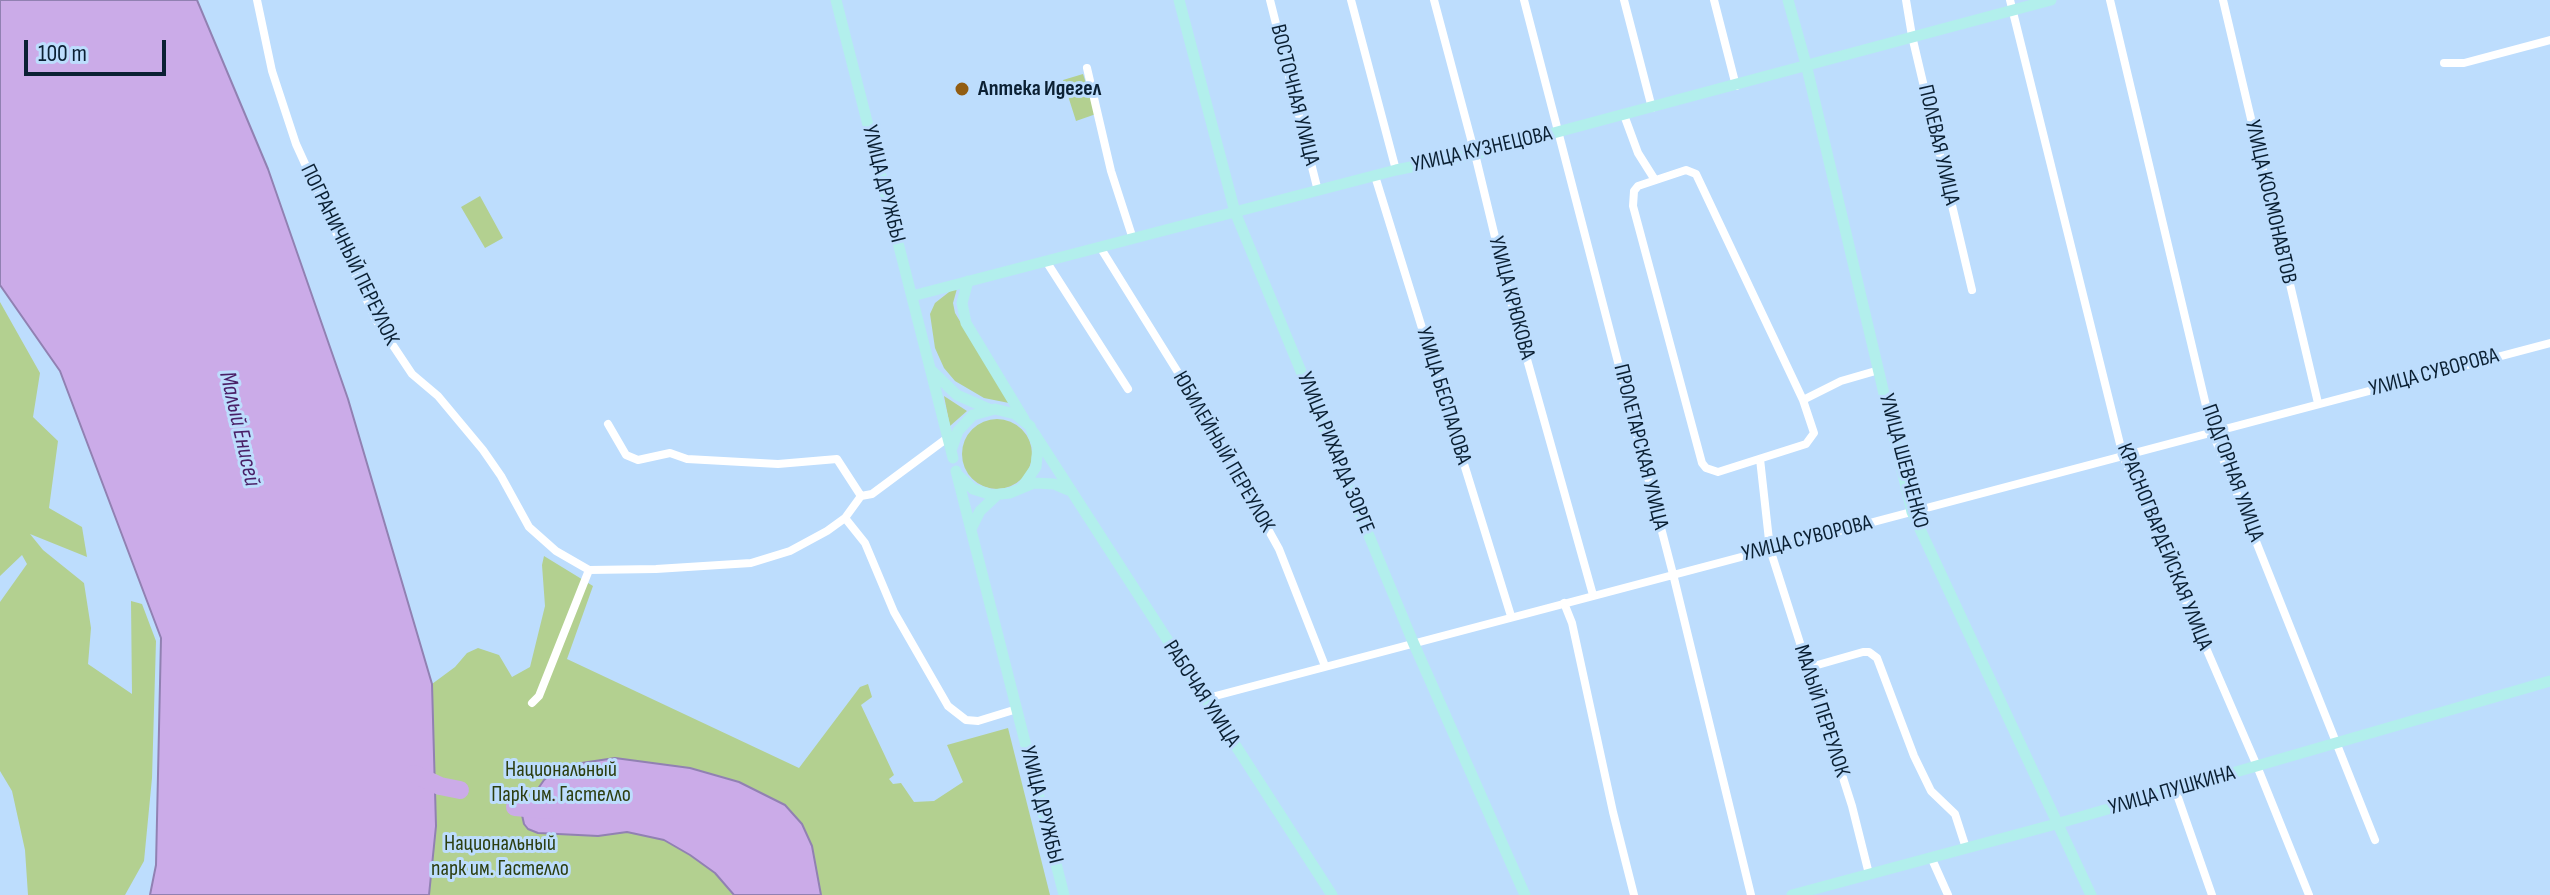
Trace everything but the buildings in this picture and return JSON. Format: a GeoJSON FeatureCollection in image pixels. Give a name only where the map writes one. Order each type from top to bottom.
{"type":"FeatureCollection","features":[{"type":"Feature","properties":{"kind":"street","name":"ПОГРАНИЧНЫЙ ПЕРЕУЛОК"},"geometry":{"type":"LineString","coordinates":[[257,0],[272,71],[296,144],[376,320],[412,374],[438,396],[483,450],[529,527],[556,551],[589,570]]}},
{"type":"Feature","properties":{"kind":"street","name":"УЛИЦА ДРУЖБЫ"},"geometry":{"type":"LineString","coordinates":[[836,0],[930,369],[953,434]]}},
{"type":"Feature","properties":{"kind":"street","name":"УЛИЦА РИХАРДА ЗОРГЕ"},"geometry":{"type":"LineString","coordinates":[[1179,0],[1235,212],[1413,642],[1525,895]]}},
{"type":"Feature","properties":{"kind":"street","name":"ВОСТОЧНАЯ УЛИЦА"},"geometry":{"type":"LineString","coordinates":[[1270,0],[1318,191]]}},
{"type":"Feature","properties":{"kind":"street"},"geometry":{"type":"LineString","coordinates":[[1351,0],[1396,170]]}},
{"type":"Feature","properties":{"kind":"street","name":"УЛИЦА КРЮКОВА"},"geometry":{"type":"LineString","coordinates":[[1434,0],[1509,295],[1593,595]]}},
{"type":"Feature","properties":{"kind":"street","name":"ПРОЛЕТАРСКАЯ УЛИЦА"},"geometry":{"type":"LineString","coordinates":[[1524,0],[1673,574],[1751,895]]}},
{"type":"Feature","properties":{"kind":"street"},"geometry":{"type":"LineString","coordinates":[[1624,0],[1652,108]]}},
{"type":"Feature","properties":{"kind":"street"},"geometry":{"type":"LineString","coordinates":[[1714,0],[1736,86]]}},
{"type":"Feature","properties":{"kind":"street","name":"УЛИЦА ШЕВЧЕНКО"},"geometry":{"type":"LineString","coordinates":[[1788,0],[1806,64],[1912,512],[2091,895]]}},
{"type":"Feature","properties":{"kind":"street","name":"ПОЛЕВАЯ УЛИЦА"},"geometry":{"type":"LineString","coordinates":[[1906,0],[1972,290]]}},
{"type":"Feature","properties":{"kind":"street","name":"УЛИЦА КУЗНЕЦОВА"},"geometry":{"type":"LineString","coordinates":[[912,296],[1396,170],[1475,154],[1736,86],[2012,6],[2051,0]]}},
{"type":"Feature","properties":{"kind":"street","name":"ПОДГОРНАЯ УЛИЦА"},"geometry":{"type":"LineString","coordinates":[[2110,0],[2212,431],[2375,840]]}},
{"type":"Feature","properties":{"kind":"street","name":"УЛИЦА КОСМОНАВТОВ"},"geometry":{"type":"LineString","coordinates":[[2223,0],[2318,403]]}},
{"type":"Feature","properties":{"kind":"street","name":"КРАСНОГВАРДЕЙСКАЯ УЛИЦА"},"geometry":{"type":"LineString","coordinates":[[2012,6],[2123,456],[2257,766],[2309,895]]}},
{"type":"Feature","properties":{"kind":"street"},"geometry":{"type":"LineString","coordinates":[[2444,63],[2464,63],[2550,40]]}},
{"type":"Feature","properties":{"kind":"street"},"geometry":{"type":"LineString","coordinates":[[1087,68],[1111,171],[1133,239]]}},
{"type":"Feature","properties":{"kind":"street"},"geometry":{"type":"LineString","coordinates":[[1624,115],[1638,153],[1655,180]]}},
{"type":"Feature","properties":{"kind":"street"},"geometry":{"type":"LineString","coordinates":[[1686,170],[1696,174],[1803,400],[1813,426],[1811,440],[1718,472],[1702,463],[1633,206],[1634,191],[1638,186],[1686,170]]}},
{"type":"Feature","properties":{"kind":"street","name":"УЛИЦА БЕСПАЛОВА"},"geometry":{"type":"LineString","coordinates":[[1375,176],[1511,616]]}},
{"type":"Feature","properties":{"kind":"street","name":"ЮБИЛЕЙНЫЙ ПЕРЕУЛОК"},"geometry":{"type":"LineString","coordinates":[[1100,247],[1207,419],[1279,549],[1325,666]]}},
{"type":"Feature","properties":{"kind":"street"},"geometry":{"type":"LineString","coordinates":[[1046,261],[1128,389]]}},
{"type":"Feature","properties":{"kind":"street"},"geometry":{"type":"LineString","coordinates":[[968,281],[962,303],[966,323],[1034,433],[1038,447],[1038,461],[1023,486]]}},
{"type":"Feature","properties":{"kind":"street","name":"УЛИЦА СУВОРОВА"},"geometry":{"type":"LineString","coordinates":[[1204,699],[2550,343]]}},
{"type":"Feature","properties":{"kind":"street"},"geometry":{"type":"LineString","coordinates":[[930,369],[957,395],[989,410]]}},
{"type":"Feature","properties":{"kind":"street"},"geometry":{"type":"LineString","coordinates":[[1803,400],[1841,381],[1879,370]]}},
{"type":"Feature","properties":{"kind":"street"},"geometry":{"type":"LineString","coordinates":[[532,703],[539,696],[589,570],[656,569],[760,561],[790,551],[845,518],[861,496],[872,494],[953,434],[973,415],[989,410],[1009,411],[1026,422]]}},
{"type":"Feature","properties":{"kind":"street"},"geometry":{"type":"LineString","coordinates":[[608,424],[626,455],[638,460],[670,453],[687,459],[778,464],[837,459],[861,496]]}},
{"type":"Feature","properties":{"kind":"street","name":"РАБОЧАЯ УЛИЦА"},"geometry":{"type":"LineString","coordinates":[[1034,433],[1332,895]]}},
{"type":"Feature","properties":{"kind":"street"},"geometry":{"type":"LineString","coordinates":[[953,434],[954,464],[973,489],[997,495]]}},
{"type":"Feature","properties":{"kind":"street","name":"МАЛЫЙ ПЕРЕУЛОК"},"geometry":{"type":"LineString","coordinates":[[1760,459],[1770,549],[1852,806],[1869,874]]}},
{"type":"Feature","properties":{"kind":"street","name":"УЛИЦА ДРУЖБЫ"},"geometry":{"type":"LineString","coordinates":[[954,464],[1064,895]]}},
{"type":"Feature","properties":{"kind":"street"},"geometry":{"type":"LineString","coordinates":[[971,529],[980,511],[997,495],[1023,486],[1054,484],[1072,493]]}},
{"type":"Feature","properties":{"kind":"street"},"geometry":{"type":"LineString","coordinates":[[845,518],[865,543],[894,612],[948,706],[966,720],[978,721],[1017,709]]}},
{"type":"Feature","properties":{"kind":"street"},"geometry":{"type":"LineString","coordinates":[[1564,603],[1572,623],[1634,895]]}},
{"type":"Feature","properties":{"kind":"street"},"geometry":{"type":"LineString","coordinates":[[1807,668],[1863,652],[1877,658],[1914,756],[1931,791],[1955,814],[1966,848]]}},
{"type":"Feature","properties":{"kind":"street","name":"УЛИЦА ПУШКИНА"},"geometry":{"type":"LineString","coordinates":[[1792,895],[1837,889],[1869,874],[2056,824],[2550,681]]}},
{"type":"Feature","properties":{"kind":"street"},"geometry":{"type":"LineString","coordinates":[[2175,789],[2212,895]]}},
{"type":"Feature","properties":{"kind":"street"},"geometry":{"type":"LineString","coordinates":[[1931,857],[1948,895]]}},
{"type":"Feature","properties":{"kind":"green space"},"geometry":{"type":"Polygon","coordinates":[[[1083,74],[1096,114],[1076,121],[1063,80],[1083,74]]]}},
{"type":"Feature","properties":{"kind":"green space"},"geometry":{"type":"Polygon","coordinates":[[[480,196],[503,238],[485,248],[461,207],[480,196]]]}},
{"type":"Feature","properties":{"kind":"green space"},"geometry":{"type":"Polygon","coordinates":[[[958,285],[953,303],[955,313],[1009,403],[984,398],[955,381],[944,368],[935,348],[930,314],[935,303],[958,285]]]}},
{"type":"Feature","properties":{"kind":"green space"},"geometry":{"type":"Polygon","coordinates":[[[0,302],[40,373],[33,417],[58,441],[49,508],[82,527],[87,557],[30,534],[43,550],[84,583],[91,628],[88,664],[132,694],[131,601],[142,604],[156,641],[152,778],[144,861],[125,895],[28,895],[25,850],[12,791],[0,771],[0,602],[27,564],[22,555],[0,576],[0,302]]]}},
{"type":"Feature","properties":{"kind":"green space"},"geometry":{"type":"Polygon","coordinates":[[[944,396],[967,411],[950,426],[944,396]]]}},
{"type":"Feature","properties":{"kind":"green space"},"geometry":{"type":"Polygon","coordinates":[[[997,419],[1022,429],[1032,454],[1022,479],[997,489],[972,479],[962,454],[972,429],[997,419]]]}},
{"type":"Feature","properties":{"kind":"green space","name":"Национальный Парк им. Гастелло"},"geometry":{"type":"Polygon","coordinates":[[[544,556],[593,586],[567,659],[799,768],[860,687],[868,684],[872,697],[861,705],[894,775],[889,779],[893,784],[901,783],[914,802],[934,801],[963,782],[947,745],[1008,728],[1050,895],[429,895],[436,826],[432,684],[455,667],[467,653],[478,648],[499,655],[512,677],[530,667],[545,606],[544,556]]]}},
{"type":"Feature","properties":{"kind":"water","name":"Малый Енисей"},"geometry":{"type":"Polygon","coordinates":[[[0,0],[197,0],[268,169],[348,399],[432,684],[436,826],[429,895],[150,895],[156,865],[161,638],[60,371],[0,285],[0,0]]]}},
{"type":"Feature","properties":{"kind":"water"},"geometry":{"type":"Polygon","coordinates":[[[615,758],[690,768],[739,782],[785,805],[802,824],[812,846],[821,895],[734,895],[715,873],[664,840],[627,832],[598,836],[538,833],[524,824],[522,815],[526,806],[555,770],[615,758]]]}},
{"type":"Feature","properties":{"kind":"waterway"},"geometry":{"type":"LineString","coordinates":[[414,774],[440,786],[460,790]]}},
{"type":"Feature","properties":{"kind":"waterway"},"geometry":{"type":"LineString","coordinates":[[515,807],[548,810]]}},
{"type":"Feature","properties":{"kind":"place","name":"Аптека Идегел"},"geometry":{"type":"Point","coordinates":[962,89]}},
{"type":"Feature","properties":{"kind":"park label","name":"Национальный парк им. Гастелло"},"geometry":{"type":"Point","coordinates":[500,856]}}]}
